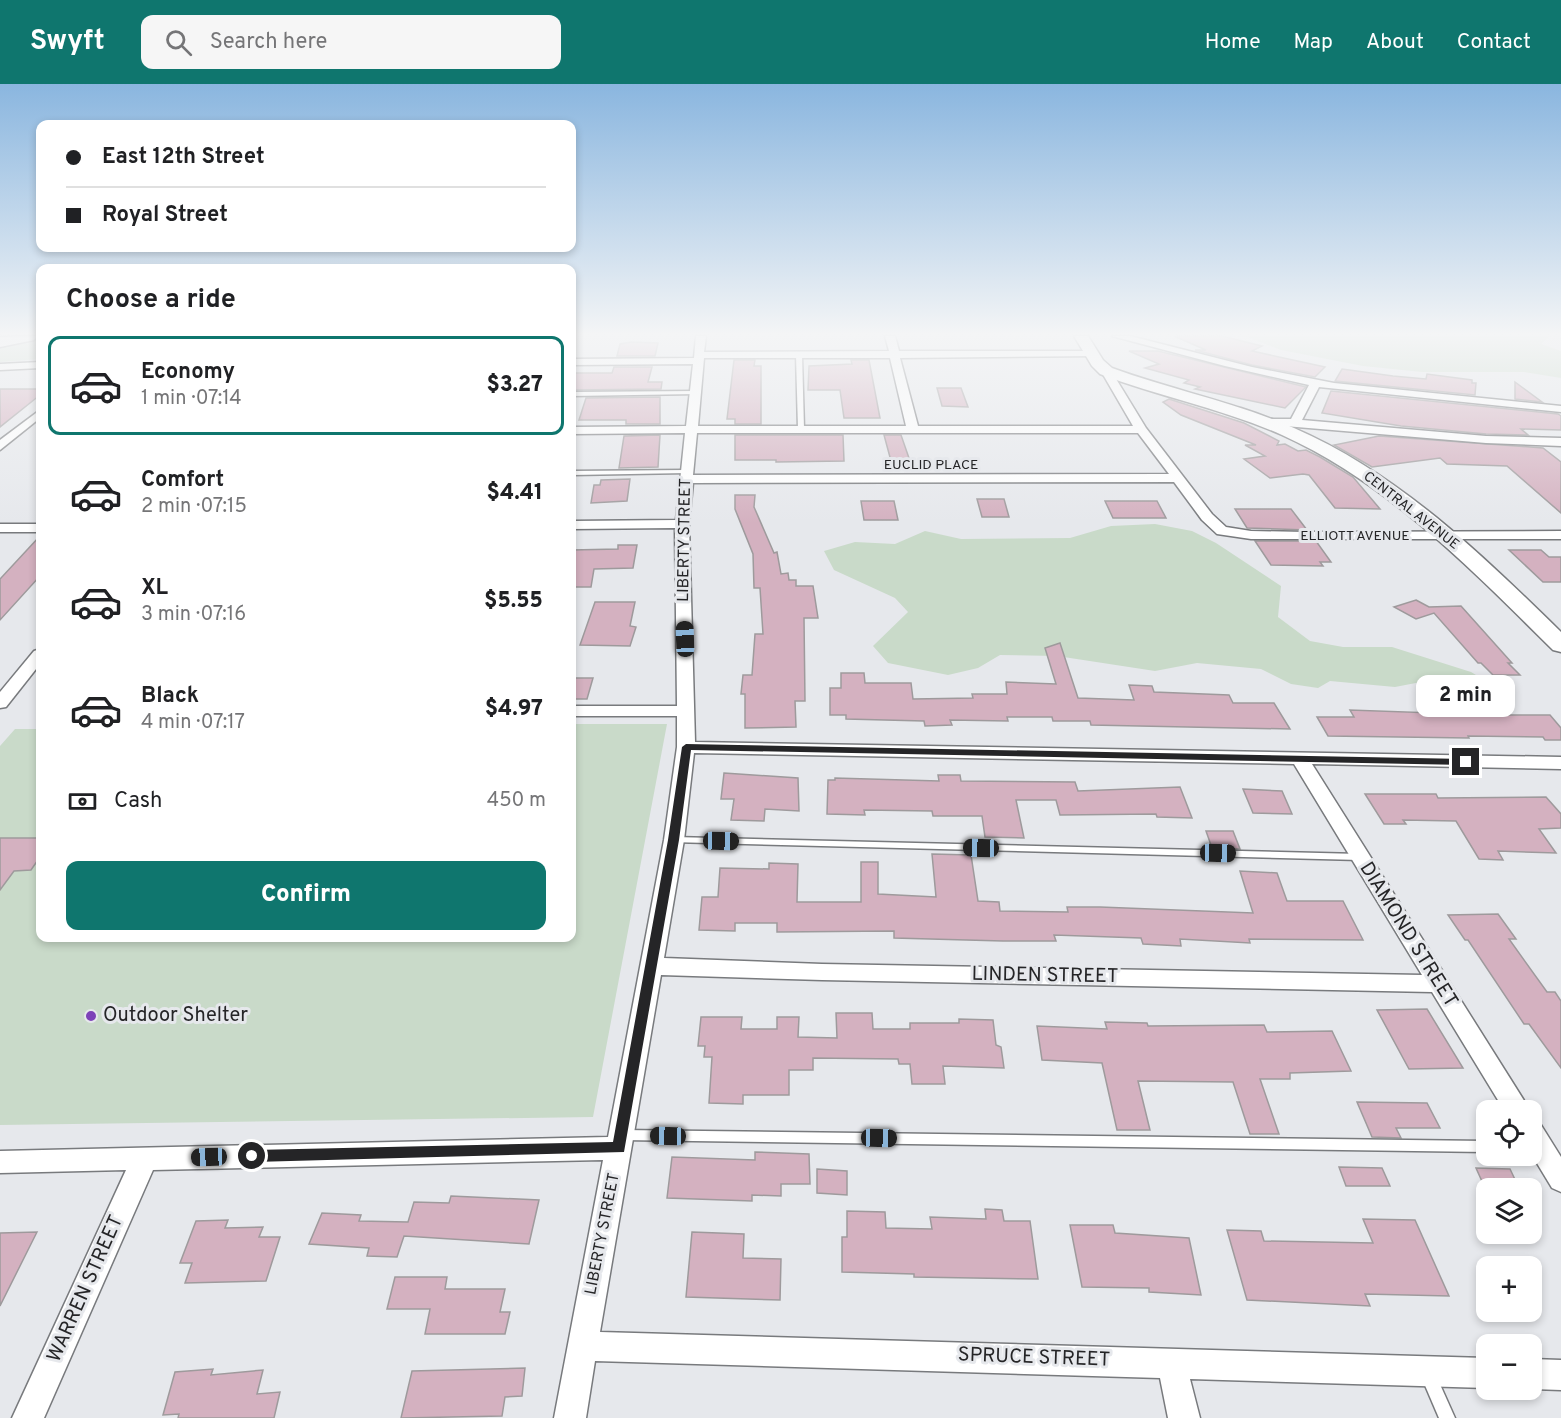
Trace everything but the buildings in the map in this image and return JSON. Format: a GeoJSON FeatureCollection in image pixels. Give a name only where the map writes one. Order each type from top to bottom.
{"type":"FeatureCollection","features":[{"type":"Feature","properties":{"kind":"street","name":"LIBERTY STREET"},"geometry":{"type":"LineString","coordinates":[[570,1418],[674,840],[686,747],[682,524],[694,398]]}},
{"type":"Feature","properties":{"kind":"street"},"geometry":{"type":"LineString","coordinates":[[906,398],[913,429]]}},
{"type":"Feature","properties":{"kind":"street"},"geometry":{"type":"LineString","coordinates":[[1122,398],[1141,429],[1177,478]]}},
{"type":"Feature","properties":{"kind":"street","name":"CENTRAL AVENUE"},"geometry":{"type":"LineString","coordinates":[[1189,398],[1262,422],[1310,442],[1355,467],[1402,500],[1445,536],[1561,645]]}},
{"type":"Feature","properties":{"kind":"street"},"geometry":{"type":"LineString","coordinates":[[1295,423],[1308,398]]}},
{"type":"Feature","properties":{"kind":"street"},"geometry":{"type":"LineString","coordinates":[[1475,398],[1561,409]]}},
{"type":"Feature","properties":{"kind":"street"},"geometry":{"type":"LineString","coordinates":[[0,446],[36,416]]}},
{"type":"Feature","properties":{"kind":"street"},"geometry":{"type":"LineString","coordinates":[[1262,422],[1295,423],[1457,439],[1561,442]]}},
{"type":"Feature","properties":{"kind":"street"},"geometry":{"type":"LineString","coordinates":[[576,430],[1141,429]]}},
{"type":"Feature","properties":{"kind":"street","name":"EUCLID PLACE"},"geometry":{"type":"LineString","coordinates":[[686,476],[1177,478]]}},
{"type":"Feature","properties":{"kind":"street","name":"ELLIOTT AVENUE"},"geometry":{"type":"LineString","coordinates":[[1177,478],[1207,517],[1222,531],[1251,536],[1561,535]]}},
{"type":"Feature","properties":{"kind":"street"},"geometry":{"type":"LineString","coordinates":[[576,525],[682,524]]}},
{"type":"Feature","properties":{"kind":"street"},"geometry":{"type":"LineString","coordinates":[[0,528],[36,528]]}},
{"type":"Feature","properties":{"kind":"street"},"geometry":{"type":"LineString","coordinates":[[0,703],[36,659]]}},
{"type":"Feature","properties":{"kind":"street"},"geometry":{"type":"LineString","coordinates":[[576,711],[687,711]]}},
{"type":"Feature","properties":{"kind":"street"},"geometry":{"type":"LineString","coordinates":[[686,747],[1561,763]]}},
{"type":"Feature","properties":{"kind":"street","name":"DIAMOND STREET"},"geometry":{"type":"LineString","coordinates":[[1300,759],[1511,1100]]}},
{"type":"Feature","properties":{"kind":"street","name":"LINDEN STREET"},"geometry":{"type":"LineString","coordinates":[[652,966],[822,972],[1438,984]]}},
{"type":"Feature","properties":{"kind":"street"},"geometry":{"type":"LineString","coordinates":[[0,1162],[144,1160],[620,1141]]}},
{"type":"Feature","properties":{"kind":"street"},"geometry":{"type":"LineString","coordinates":[[1542,1152],[1561,1180]]}},
{"type":"Feature","properties":{"kind":"street","name":"WARREN STREET"},"geometry":{"type":"LineString","coordinates":[[28,1418],[144,1160]]}},
{"type":"Feature","properties":{"kind":"street","name":"SPRUCE STREET"},"geometry":{"type":"LineString","coordinates":[[582,1346],[1476,1373]]}},
{"type":"Feature","properties":{"kind":"street"},"geometry":{"type":"LineString","coordinates":[[1171,1362],[1184,1418]]}},
{"type":"Feature","properties":{"kind":"street"},"geometry":{"type":"LineString","coordinates":[[1542,1374],[1561,1375]]}},
{"type":"Feature","properties":{"kind":"lane"},"geometry":{"type":"LineString","coordinates":[[800,398],[801,429]]}},
{"type":"Feature","properties":{"kind":"lane"},"geometry":{"type":"LineString","coordinates":[[576,473],[686,476]]}},
{"type":"Feature","properties":{"kind":"lane"},"geometry":{"type":"LineString","coordinates":[[674,840],[1360,857]]}},
{"type":"Feature","properties":{"kind":"lane"},"geometry":{"type":"LineString","coordinates":[[620,1141],[1476,1147]]}},
{"type":"Feature","properties":{"kind":"lane"},"geometry":{"type":"LineString","coordinates":[[1426,1371],[1447,1418]]}},
{"type":"Feature","properties":{"kind":"green space"},"geometry":{"type":"Polygon","coordinates":[[[1155,524],[1192,531],[1216,543],[1281,586],[1278,617],[1310,641],[1343,647],[1392,647],[1471,672],[1496,687],[1492,694],[1460,693],[1421,682],[1395,687],[1330,681],[1318,688],[1291,684],[1261,669],[1197,663],[1155,671],[1057,656],[1000,655],[978,668],[948,675],[888,663],[873,646],[908,612],[895,598],[834,570],[824,551],[855,542],[895,544],[925,531],[961,539],[1070,538],[1111,526],[1155,524]]]}},
{"type":"Feature","properties":{"kind":"green space"},"geometry":{"type":"Polygon","coordinates":[[[576,724],[667,724],[593,1117],[0,1125],[0,746],[15,729],[36,729],[36,942],[576,942],[576,724]]]}},
{"type":"Feature","properties":{"kind":"place","name":"Outdoor Shelter"},"geometry":{"type":"Point","coordinates":[91,1016]}},
{"type":"Feature","properties":{"kind":"route"},"geometry":{"type":"LineString","coordinates":[[252,1156],[619,1148],[674,840],[686,747],[1466,762]]}}]}
